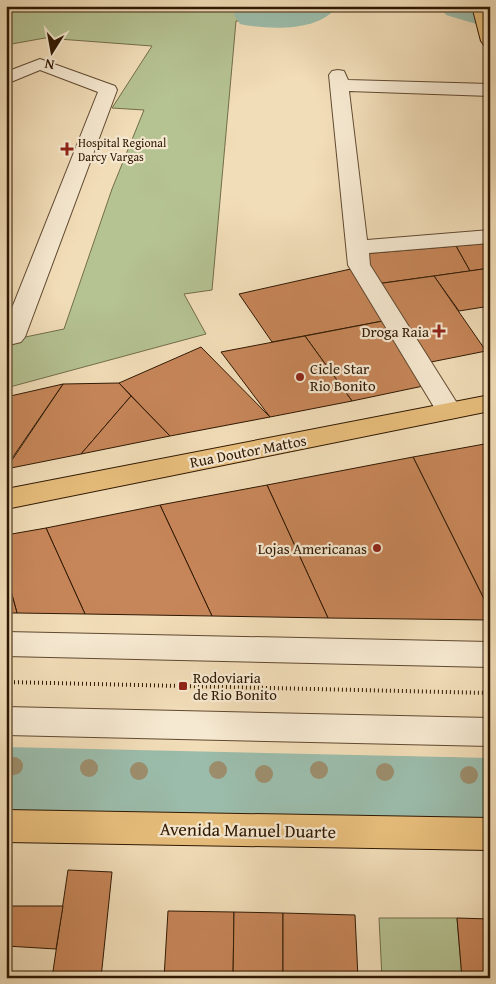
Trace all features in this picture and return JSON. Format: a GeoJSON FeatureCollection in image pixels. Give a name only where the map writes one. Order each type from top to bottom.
{"type":"FeatureCollection","features":[{"type":"Feature","properties":{"kind":"main road"},"geometry":{"type":"LineString","coordinates":[[481,11],[490,41]]}},
{"type":"Feature","properties":{"kind":"main road","name":"Rua Doutor Mattos"},"geometry":{"type":"LineString","coordinates":[[6,499],[490,403]]}},
{"type":"Feature","properties":{"kind":"main road","name":"Avenida Manuel Duarte"},"geometry":{"type":"LineString","coordinates":[[6,826],[490,834]]}},
{"type":"Feature","properties":{"kind":"street"},"geometry":{"type":"LineString","coordinates":[[6,79],[40,64],[108,90],[13,337],[6,336]]}},
{"type":"Feature","properties":{"kind":"street"},"geometry":{"type":"LineString","coordinates":[[449,411],[358,265],[338,80],[490,90]]}},
{"type":"Feature","properties":{"kind":"street"},"geometry":{"type":"LineString","coordinates":[[357,244],[370,247],[490,236]]}},
{"type":"Feature","properties":{"kind":"street"},"geometry":{"type":"LineString","coordinates":[[6,644],[490,655]]}},
{"type":"Feature","properties":{"kind":"street"},"geometry":{"type":"LineString","coordinates":[[6,722],[490,732]]}},
{"type":"Feature","properties":{"kind":"path"},"geometry":{"type":"LineString","coordinates":[[6,682],[490,694]]}},
{"type":"Feature","properties":{"kind":"green space"},"geometry":{"type":"Polygon","coordinates":[[[6,6],[331,6],[307,18],[236,21],[212,290],[184,294],[206,334],[6,388],[6,341],[64,329],[112,189],[144,110],[112,108],[152,46],[45,38],[6,45],[6,6]]]}},
{"type":"Feature","properties":{"kind":"green space"},"geometry":{"type":"Polygon","coordinates":[[[6,749],[490,759],[490,795],[6,784],[6,749]]]}},
{"type":"Feature","properties":{"kind":"green space"},"geometry":{"type":"Polygon","coordinates":[[[379,918],[457,918],[462,978],[382,978],[379,918]]]}},
{"type":"Feature","properties":{"kind":"building"},"geometry":{"type":"Polygon","coordinates":[[[490,243],[490,268],[470,271],[456,246],[490,243]]]}},
{"type":"Feature","properties":{"kind":"building"},"geometry":{"type":"Polygon","coordinates":[[[456,246],[470,271],[376,284],[361,254],[456,246]]]}},
{"type":"Feature","properties":{"kind":"building"},"geometry":{"type":"Polygon","coordinates":[[[355,268],[388,320],[272,342],[239,294],[355,268]]]}},
{"type":"Feature","properties":{"kind":"building"},"geometry":{"type":"Polygon","coordinates":[[[490,268],[490,306],[459,311],[434,276],[490,268]]]}},
{"type":"Feature","properties":{"kind":"building","name":"Droga Raia"},"geometry":{"type":"Polygon","coordinates":[[[434,276],[486,351],[426,363],[376,284],[434,276]]]}},
{"type":"Feature","properties":{"kind":"building"},"geometry":{"type":"Polygon","coordinates":[[[388,320],[428,385],[352,401],[305,336],[388,320]]]}},
{"type":"Feature","properties":{"kind":"building"},"geometry":{"type":"Polygon","coordinates":[[[305,336],[352,401],[270,417],[221,352],[305,336]]]}},
{"type":"Feature","properties":{"kind":"building"},"geometry":{"type":"Polygon","coordinates":[[[201,347],[270,417],[170,436],[119,383],[201,347]]]}},
{"type":"Feature","properties":{"kind":"building"},"geometry":{"type":"Polygon","coordinates":[[[119,383],[131,396],[81,454],[6,469],[63,384],[119,383]]]}},
{"type":"Feature","properties":{"kind":"building"},"geometry":{"type":"Polygon","coordinates":[[[63,384],[6,467],[6,397],[63,384]]]}},
{"type":"Feature","properties":{"kind":"building"},"geometry":{"type":"Polygon","coordinates":[[[131,396],[170,436],[81,454],[131,396]]]}},
{"type":"Feature","properties":{"kind":"building"},"geometry":{"type":"Polygon","coordinates":[[[490,443],[490,611],[413,457],[490,443]]]}},
{"type":"Feature","properties":{"kind":"building","name":"Lojas Americanas"},"geometry":{"type":"Polygon","coordinates":[[[413,457],[490,611],[490,620],[328,618],[267,485],[413,457]]]}},
{"type":"Feature","properties":{"kind":"building"},"geometry":{"type":"Polygon","coordinates":[[[267,485],[328,618],[212,616],[160,505],[267,485]]]}},
{"type":"Feature","properties":{"kind":"building"},"geometry":{"type":"Polygon","coordinates":[[[160,505],[212,616],[85,614],[46,528],[160,505]]]}},
{"type":"Feature","properties":{"kind":"building"},"geometry":{"type":"Polygon","coordinates":[[[46,528],[85,614],[17,613],[6,573],[6,535],[46,528]]]}},
{"type":"Feature","properties":{"kind":"building"},"geometry":{"type":"Polygon","coordinates":[[[6,573],[17,613],[6,613],[6,573]]]}},
{"type":"Feature","properties":{"kind":"building"},"geometry":{"type":"Polygon","coordinates":[[[68,870],[112,872],[101,978],[52,978],[68,870]]]}},
{"type":"Feature","properties":{"kind":"building"},"geometry":{"type":"Polygon","coordinates":[[[6,906],[63,906],[56,949],[6,946],[6,906]]]}},
{"type":"Feature","properties":{"kind":"building"},"geometry":{"type":"Polygon","coordinates":[[[168,911],[234,912],[233,978],[164,978],[168,911]]]}},
{"type":"Feature","properties":{"kind":"building"},"geometry":{"type":"Polygon","coordinates":[[[234,912],[283,913],[283,978],[233,978],[234,912]]]}},
{"type":"Feature","properties":{"kind":"building"},"geometry":{"type":"Polygon","coordinates":[[[283,913],[355,915],[358,978],[283,978],[283,913]]]}},
{"type":"Feature","properties":{"kind":"building"},"geometry":{"type":"Polygon","coordinates":[[[457,918],[490,919],[490,978],[462,978],[457,918]]]}},
{"type":"Feature","properties":{"kind":"waterway"},"geometry":{"type":"LineString","coordinates":[[255,15],[300,14],[317,6]]}},
{"type":"Feature","properties":{"kind":"waterway"},"geometry":{"type":"LineString","coordinates":[[460,6],[490,16]]}},
{"type":"Feature","properties":{"kind":"waterway"},"geometry":{"type":"LineString","coordinates":[[6,784],[490,795]]}},
{"type":"Feature","properties":{"kind":"place","name":"Hospital Regional Darcy Vargas"},"geometry":{"type":"Point","coordinates":[67,149]}},
{"type":"Feature","properties":{"kind":"place","name":"Droga Raia"},"geometry":{"type":"Point","coordinates":[439,331]}},
{"type":"Feature","properties":{"kind":"place","name":"Cicle Star Rio Bonito"},"geometry":{"type":"Point","coordinates":[300,377]}},
{"type":"Feature","properties":{"kind":"place","name":"Lojas Americanas"},"geometry":{"type":"Point","coordinates":[377,548]}},
{"type":"Feature","properties":{"kind":"place","name":"Rodoviaria de Rio Bonito"},"geometry":{"type":"Point","coordinates":[183,686]}}]}
